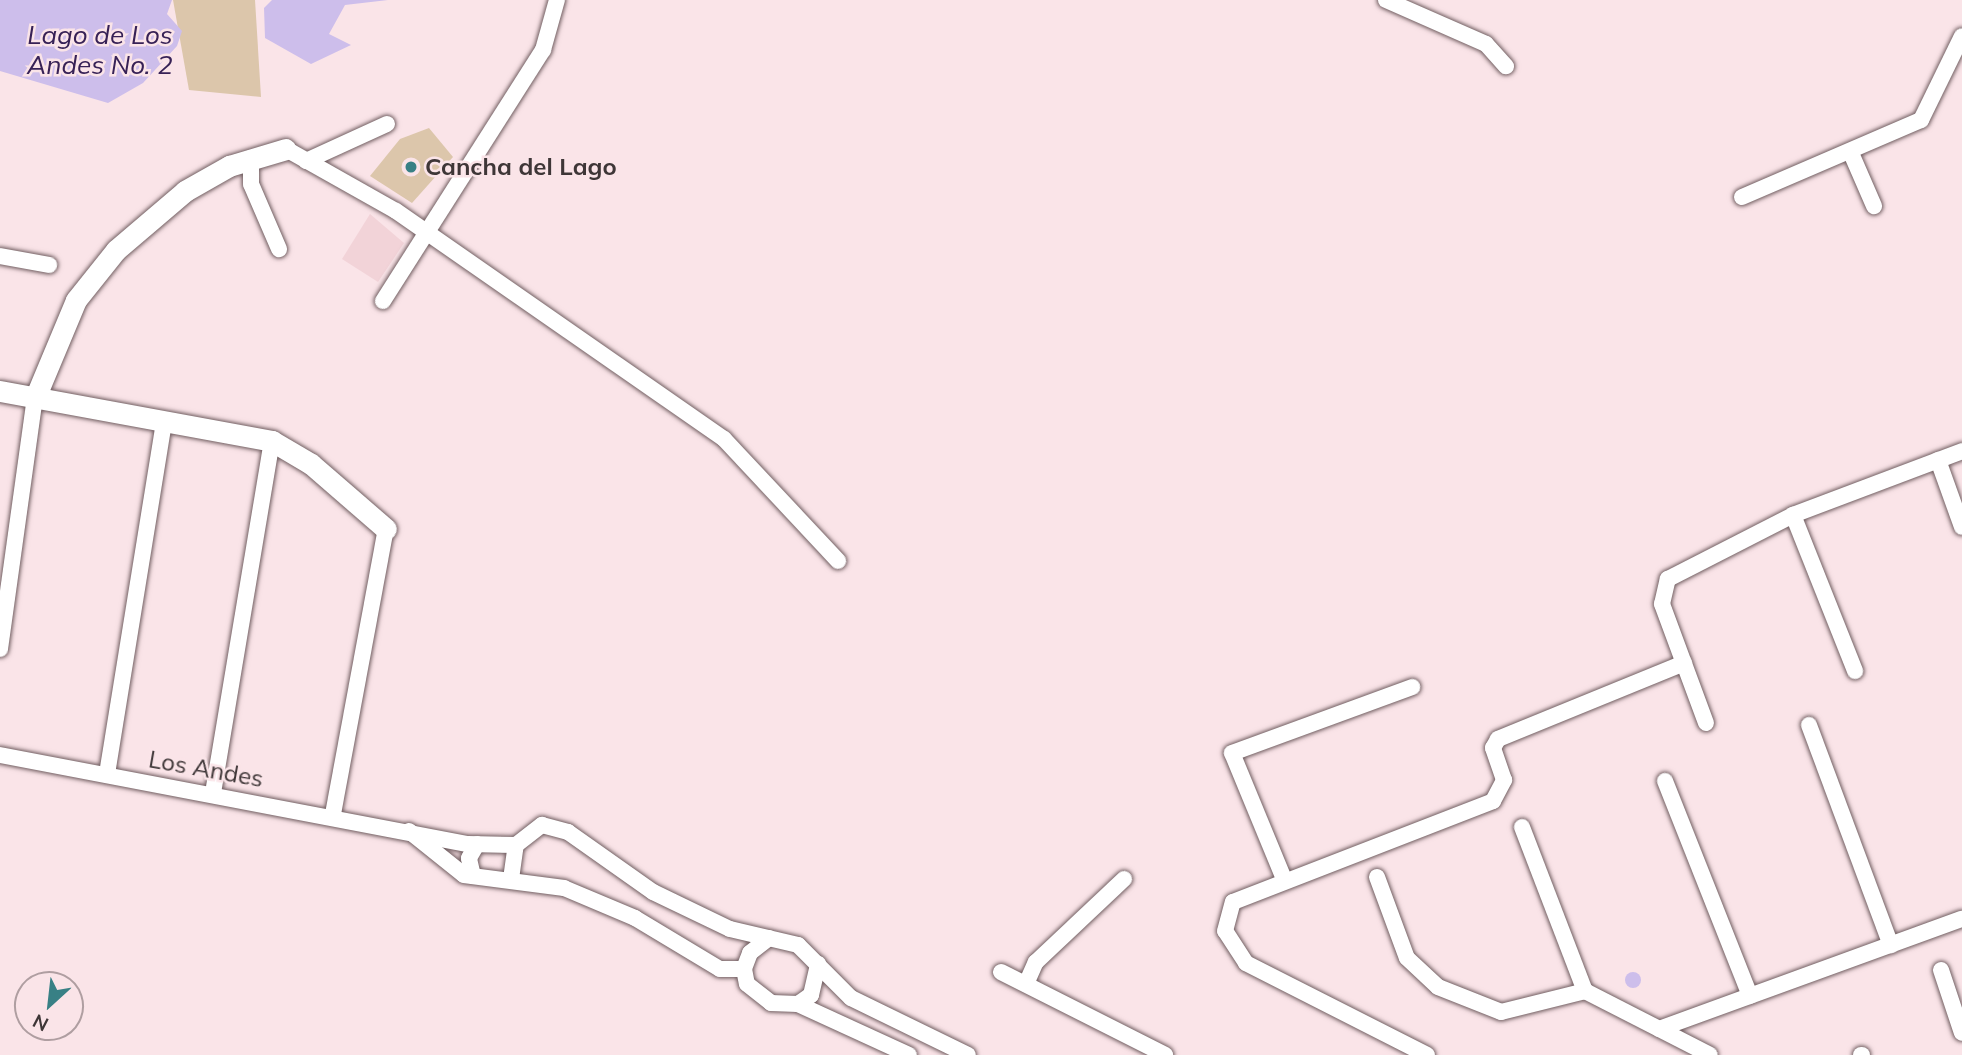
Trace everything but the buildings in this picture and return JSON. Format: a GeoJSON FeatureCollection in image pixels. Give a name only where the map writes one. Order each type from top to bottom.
{"type":"FeatureCollection","features":[{"type":"Feature","properties":{"kind":"street"},"geometry":{"type":"LineString","coordinates":[[383,301],[423,230],[544,50],[556,0]]}},
{"type":"Feature","properties":{"kind":"street"},"geometry":{"type":"LineString","coordinates":[[1386,0],[1486,44],[1506,66]]}},
{"type":"Feature","properties":{"kind":"street"},"geometry":{"type":"LineString","coordinates":[[1742,197],[1851,153],[1921,120],[1962,36]]}},
{"type":"Feature","properties":{"kind":"street"},"geometry":{"type":"LineString","coordinates":[[306,161],[387,124]]}},
{"type":"Feature","properties":{"kind":"street"},"geometry":{"type":"LineString","coordinates":[[0,649],[35,398],[76,300],[116,250],[185,191],[251,158],[286,149],[423,230],[724,439],[838,561]]}},
{"type":"Feature","properties":{"kind":"street"},"geometry":{"type":"LineString","coordinates":[[1851,153],[1874,206]]}},
{"type":"Feature","properties":{"kind":"street"},"geometry":{"type":"LineString","coordinates":[[251,158],[251,184],[279,248]]}},
{"type":"Feature","properties":{"kind":"street"},"geometry":{"type":"LineString","coordinates":[[0,256],[49,265]]}},
{"type":"Feature","properties":{"kind":"street"},"geometry":{"type":"LineString","coordinates":[[0,391],[272,441],[311,464],[386,529],[332,814]]}},
{"type":"Feature","properties":{"kind":"street"},"geometry":{"type":"LineString","coordinates":[[107,774],[164,422]]}},
{"type":"Feature","properties":{"kind":"street"},"geometry":{"type":"LineString","coordinates":[[214,793],[272,441]]}},
{"type":"Feature","properties":{"kind":"street"},"geometry":{"type":"LineString","coordinates":[[1706,723],[1662,604],[1668,579],[1793,515],[1962,451]]}},
{"type":"Feature","properties":{"kind":"street"},"geometry":{"type":"LineString","coordinates":[[1938,460],[1962,527]]}},
{"type":"Feature","properties":{"kind":"street"},"geometry":{"type":"LineString","coordinates":[[1793,515],[1855,671]]}},
{"type":"Feature","properties":{"kind":"street"},"geometry":{"type":"LineString","coordinates":[[1427,1055],[1246,963],[1231,948],[1225,930],[1233,902],[1284,879],[1493,801],[1504,780],[1493,748],[1498,739],[1684,663]]}},
{"type":"Feature","properties":{"kind":"street"},"geometry":{"type":"LineString","coordinates":[[1284,879],[1232,753],[1412,687]]}},
{"type":"Feature","properties":{"kind":"street"},"geometry":{"type":"LineString","coordinates":[[1809,726],[1891,945]]}},
{"type":"Feature","properties":{"kind":"street","name":"Los Andes"},"geometry":{"type":"LineString","coordinates":[[0,755],[405,827],[477,844],[516,845]]}},
{"type":"Feature","properties":{"kind":"street"},"geometry":{"type":"LineString","coordinates":[[1665,781],[1750,996]]}},
{"type":"Feature","properties":{"kind":"street"},"geometry":{"type":"LineString","coordinates":[[511,879],[516,845],[542,825],[568,832],[653,892],[730,929],[798,945],[851,998],[959,1053]]}},
{"type":"Feature","properties":{"kind":"street"},"geometry":{"type":"LineString","coordinates":[[405,827],[473,876],[564,888],[635,918],[720,969],[744,970]]}},
{"type":"Feature","properties":{"kind":"street"},"geometry":{"type":"LineString","coordinates":[[1522,827],[1585,991],[1709,1054]]}},
{"type":"Feature","properties":{"kind":"street"},"geometry":{"type":"LineString","coordinates":[[473,876],[469,858],[477,844]]}},
{"type":"Feature","properties":{"kind":"street"},"geometry":{"type":"LineString","coordinates":[[1377,877],[1407,958],[1438,987],[1502,1012],[1585,991]]}},
{"type":"Feature","properties":{"kind":"street"},"geometry":{"type":"LineString","coordinates":[[1026,984],[1036,962],[1124,879]]}},
{"type":"Feature","properties":{"kind":"street"},"geometry":{"type":"LineString","coordinates":[[1658,1029],[1962,919]]}},
{"type":"Feature","properties":{"kind":"street"},"geometry":{"type":"LineString","coordinates":[[769,938],[750,953],[744,970],[747,985],[764,999],[798,1004],[909,1055]]}},
{"type":"Feature","properties":{"kind":"street"},"geometry":{"type":"LineString","coordinates":[[798,1004],[817,985],[818,964]]}},
{"type":"Feature","properties":{"kind":"street"},"geometry":{"type":"LineString","coordinates":[[1941,970],[1962,1033]]}},
{"type":"Feature","properties":{"kind":"street"},"geometry":{"type":"LineString","coordinates":[[1001,972],[1164,1055]]}},
{"type":"Feature","properties":{"kind":"street"},"geometry":{"type":"LineString","coordinates":[[1687,1018],[1709,1054]]}},
{"type":"Feature","properties":{"kind":"shaded area"},"geometry":{"type":"Polygon","coordinates":[[[173,0],[255,0],[261,97],[189,90],[173,0]]]}},
{"type":"Feature","properties":{"kind":"shaded area","name":"Cancha del Lago"},"geometry":{"type":"Polygon","coordinates":[[[429,128],[453,157],[412,203],[370,176],[400,139],[429,128]]]}},
{"type":"Feature","properties":{"kind":"shaded area"},"geometry":{"type":"Polygon","coordinates":[[[370,214],[404,243],[378,282],[342,259],[370,214]]]}},
{"type":"Feature","properties":{"kind":"water","name":"Lago de Los Andes No. 2"},"geometry":{"type":"Polygon","coordinates":[[[0,0],[172,0],[167,14],[182,31],[177,46],[143,83],[108,103],[0,71],[0,0]]]}},
{"type":"Feature","properties":{"kind":"water"},"geometry":{"type":"Polygon","coordinates":[[[272,0],[388,0],[345,5],[329,34],[351,45],[311,64],[265,38],[264,8],[272,0]]]}},
{"type":"Feature","properties":{"kind":"water"},"geometry":{"type":"Polygon","coordinates":[[[1630,972],[1636,972],[1641,980],[1639,986],[1630,988],[1625,983],[1625,977],[1630,972]]]}},
{"type":"Feature","properties":{"kind":"place","name":"Cancha del Lago"},"geometry":{"type":"Point","coordinates":[411,167]}}]}
